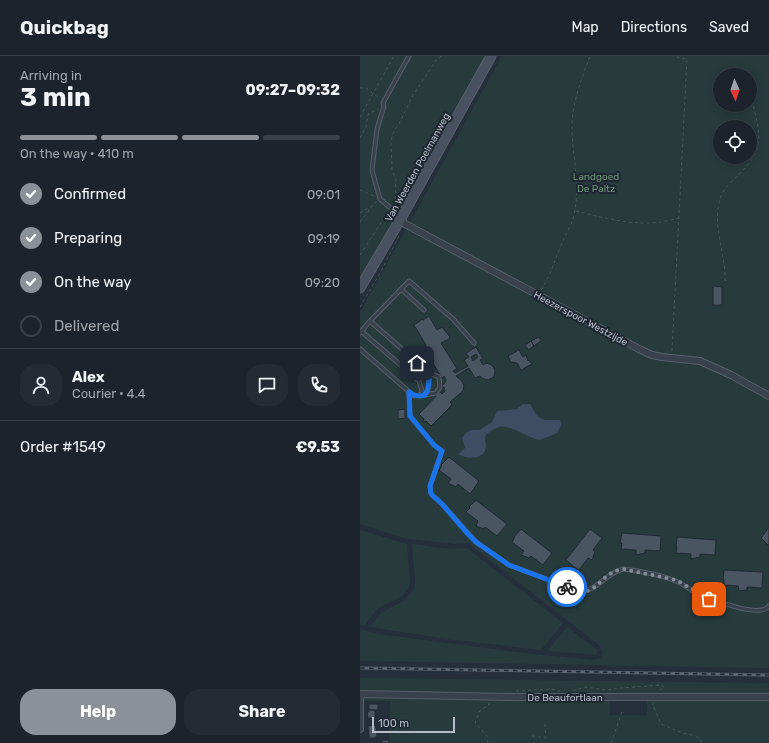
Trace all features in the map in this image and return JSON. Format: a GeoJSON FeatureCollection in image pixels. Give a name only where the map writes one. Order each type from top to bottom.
{"type":"FeatureCollection","features":[{"type":"Feature","properties":{"kind":"main road","name":"Van Weerden Poelmanweg"},"geometry":{"type":"LineString","coordinates":[[362,292],[403,221],[491,56]]}},
{"type":"Feature","properties":{"kind":"street","name":"Heezerspoor Westzijde"},"geometry":{"type":"LineString","coordinates":[[403,221],[537,296],[652,355],[700,361],[731,375],[769,396]]}},
{"type":"Feature","properties":{"kind":"street","name":"De Beaufortlaan"},"geometry":{"type":"LineString","coordinates":[[360,728],[360,694],[613,698],[769,697]]}},
{"type":"Feature","properties":{"kind":"lane"},"geometry":{"type":"LineString","coordinates":[[403,221],[399,215],[380,199],[372,170],[377,129],[384,104],[409,56]]}},
{"type":"Feature","properties":{"kind":"lane"},"geometry":{"type":"LineString","coordinates":[[420,396],[422,391],[419,381],[361,332],[409,281],[453,319],[474,343]]}},
{"type":"Feature","properties":{"kind":"lane"},"geometry":{"type":"LineString","coordinates":[[401,289],[424,310]]}},
{"type":"Feature","properties":{"kind":"lane"},"geometry":{"type":"LineString","coordinates":[[370,321],[428,372],[428,390],[425,395]]}},
{"type":"Feature","properties":{"kind":"lane"},"geometry":{"type":"LineString","coordinates":[[360,349],[414,396],[436,393],[440,387],[440,382],[437,375],[429,375]]}},
{"type":"Feature","properties":{"kind":"lane"},"geometry":{"type":"LineString","coordinates":[[409,392],[410,416],[434,445],[442,451],[430,486],[431,494],[476,542],[509,565],[579,591],[587,591],[592,589],[614,571],[623,569],[676,580],[695,592],[724,604],[761,611],[769,606]]}},
{"type":"Feature","properties":{"kind":"path"},"geometry":{"type":"LineString","coordinates":[[360,117],[394,56]]}},
{"type":"Feature","properties":{"kind":"path"},"geometry":{"type":"LineString","coordinates":[[360,255],[395,203],[396,180],[392,169],[391,141],[393,133],[413,95],[437,59],[442,56]]}},
{"type":"Feature","properties":{"kind":"path"},"geometry":{"type":"LineString","coordinates":[[537,296],[549,278],[572,223],[575,211],[577,197],[572,126],[573,111],[583,73],[590,56]]}},
{"type":"Feature","properties":{"kind":"path"},"geometry":{"type":"LineString","coordinates":[[672,358],[688,60],[673,56]]}},
{"type":"Feature","properties":{"kind":"path"},"geometry":{"type":"LineString","coordinates":[[360,88],[366,88],[384,104],[368,114],[366,127],[360,138]]}},
{"type":"Feature","properties":{"kind":"path"},"geometry":{"type":"LineString","coordinates":[[725,281],[725,267],[718,229],[719,203],[720,198],[727,186],[752,159],[758,147],[758,131],[754,112]]}},
{"type":"Feature","properties":{"kind":"path"},"geometry":{"type":"LineString","coordinates":[[360,190],[380,199]]}},
{"type":"Feature","properties":{"kind":"path"},"geometry":{"type":"LineString","coordinates":[[360,213],[372,206],[360,222]]}},
{"type":"Feature","properties":{"kind":"path"},"geometry":{"type":"LineString","coordinates":[[575,211],[601,218],[633,222],[653,223],[679,218]]}},
{"type":"Feature","properties":{"kind":"path"},"geometry":{"type":"LineString","coordinates":[[360,307],[389,258],[403,221]]}},
{"type":"Feature","properties":{"kind":"path"},"geometry":{"type":"LineString","coordinates":[[362,292],[366,298]]}},
{"type":"Feature","properties":{"kind":"path"},"geometry":{"type":"LineString","coordinates":[[569,691],[590,686],[606,690],[662,685],[664,688],[655,692],[653,705],[661,724],[682,733],[696,736],[703,743]]}},
{"type":"Feature","properties":{"kind":"path"},"geometry":{"type":"LineString","coordinates":[[511,697],[516,691],[552,689],[564,692]]}},
{"type":"Feature","properties":{"kind":"path"},"geometry":{"type":"LineString","coordinates":[[488,743],[487,736],[475,723],[479,712],[490,703]]}},
{"type":"Feature","properties":{"kind":"path"},"geometry":{"type":"LineString","coordinates":[[611,743],[622,712]]}},
{"type":"Feature","properties":{"kind":"path"},"geometry":{"type":"LineString","coordinates":[[545,724],[546,743]]}},
{"type":"Feature","properties":{"kind":"path"},"geometry":{"type":"LineString","coordinates":[[532,736],[546,738]]}},
{"type":"Feature","properties":{"kind":"green space"},"geometry":{"type":"Polygon","coordinates":[[[360,56],[488,56],[360,286],[360,56]]]}},
{"type":"Feature","properties":{"kind":"green space","name":"Landgoed De Paltz"},"geometry":{"type":"Polygon","coordinates":[[[502,56],[769,56],[769,668],[360,661],[360,630],[523,653],[593,660],[599,659],[602,656],[602,652],[599,645],[468,543],[456,544],[408,539],[360,524],[360,312],[502,56]]]}},
{"type":"Feature","properties":{"kind":"green space"},"geometry":{"type":"Polygon","coordinates":[[[360,530],[407,544],[410,581],[407,591],[404,594],[378,609],[365,626],[360,625],[360,530]]]}},
{"type":"Feature","properties":{"kind":"green space"},"geometry":{"type":"Polygon","coordinates":[[[412,544],[450,549],[467,548],[563,623],[541,650],[447,639],[370,627],[381,613],[405,600],[414,589],[415,581],[412,544]]]}},
{"type":"Feature","properties":{"kind":"green space"},"geometry":{"type":"Polygon","coordinates":[[[567,627],[596,649],[598,651],[596,655],[547,651],[567,627]]]}},
{"type":"Feature","properties":{"kind":"green space"},"geometry":{"type":"Polygon","coordinates":[[[360,678],[769,683],[769,743],[389,743],[390,701],[360,701],[360,678]],[[610,699],[610,715],[647,715],[647,699],[610,699]]]}},
{"type":"Feature","properties":{"kind":"water"},"geometry":{"type":"Polygon","coordinates":[[[523,404],[530,404],[537,416],[544,420],[560,420],[561,425],[557,433],[540,440],[509,428],[499,427],[486,435],[485,452],[482,455],[470,458],[458,454],[465,448],[462,438],[466,433],[472,430],[480,430],[492,422],[497,411],[517,409],[523,404]]]}},
{"type":"Feature","properties":{"kind":"building"},"geometry":{"type":"Polygon","coordinates":[[[713,286],[722,287],[722,305],[713,305],[713,286]]]}},
{"type":"Feature","properties":{"kind":"building"},"geometry":{"type":"Polygon","coordinates":[[[429,316],[437,330],[442,327],[450,337],[441,343],[457,369],[453,371],[455,373],[468,366],[464,360],[469,357],[466,353],[476,347],[483,359],[480,360],[483,365],[486,363],[492,365],[495,370],[494,377],[488,380],[480,376],[475,378],[469,368],[456,376],[462,381],[464,386],[463,391],[450,402],[452,405],[431,426],[426,421],[423,422],[424,419],[419,414],[440,392],[442,394],[445,391],[444,387],[442,387],[446,380],[444,376],[442,378],[423,347],[426,345],[414,325],[421,319],[423,320],[429,316]],[[476,354],[471,357],[473,361],[478,357],[476,354]]]}},
{"type":"Feature","properties":{"kind":"building"},"geometry":{"type":"Polygon","coordinates":[[[539,337],[541,341],[534,346],[531,341],[539,337]]]}},
{"type":"Feature","properties":{"kind":"building"},"geometry":{"type":"Polygon","coordinates":[[[531,341],[534,346],[528,350],[525,345],[531,341]]]}},
{"type":"Feature","properties":{"kind":"building"},"geometry":{"type":"Polygon","coordinates":[[[519,350],[523,357],[526,355],[528,361],[529,360],[532,364],[521,370],[517,363],[511,362],[508,356],[519,350]]]}},
{"type":"Feature","properties":{"kind":"building"},"geometry":{"type":"Polygon","coordinates":[[[405,409],[405,418],[398,419],[398,410],[405,409]]]}},
{"type":"Feature","properties":{"kind":"building"},"geometry":{"type":"Polygon","coordinates":[[[449,457],[479,481],[470,494],[458,484],[456,487],[448,483],[451,479],[439,470],[442,466],[441,465],[449,457]]]}},
{"type":"Feature","properties":{"kind":"building"},"geometry":{"type":"Polygon","coordinates":[[[476,500],[507,524],[497,536],[485,527],[484,529],[476,526],[478,521],[466,512],[476,500]]]}},
{"type":"Feature","properties":{"kind":"building"},"geometry":{"type":"Polygon","coordinates":[[[769,527],[769,544],[768,545],[761,538],[769,527]]]}},
{"type":"Feature","properties":{"kind":"building"},"geometry":{"type":"Polygon","coordinates":[[[521,529],[552,553],[543,565],[531,556],[529,558],[521,555],[524,551],[512,542],[514,537],[521,529]]]}},
{"type":"Feature","properties":{"kind":"building"},"geometry":{"type":"Polygon","coordinates":[[[590,529],[602,538],[593,550],[595,552],[592,560],[588,558],[579,570],[566,560],[590,529]]]}},
{"type":"Feature","properties":{"kind":"building"},"geometry":{"type":"Polygon","coordinates":[[[622,533],[661,536],[660,551],[645,550],[645,553],[636,555],[636,550],[621,549],[622,543],[620,543],[622,533]]]}},
{"type":"Feature","properties":{"kind":"building"},"geometry":{"type":"Polygon","coordinates":[[[677,537],[716,540],[715,555],[700,554],[700,557],[691,559],[691,554],[676,553],[677,537]]]}},
{"type":"Feature","properties":{"kind":"building"},"geometry":{"type":"Polygon","coordinates":[[[724,570],[763,572],[762,588],[747,587],[747,590],[739,591],[738,586],[724,585],[724,570]]]}},
{"type":"Feature","properties":{"kind":"building"},"geometry":{"type":"Polygon","coordinates":[[[369,704],[378,704],[378,710],[369,710],[369,704]]]}},
{"type":"Feature","properties":{"kind":"building"},"geometry":{"type":"Polygon","coordinates":[[[369,710],[375,710],[375,718],[368,718],[367,714],[369,710]]]}},
{"type":"Feature","properties":{"kind":"building"},"geometry":{"type":"Polygon","coordinates":[[[368,726],[376,726],[377,737],[369,738],[368,726]]]}},
{"type":"Feature","properties":{"kind":"building"},"geometry":{"type":"Polygon","coordinates":[[[382,740],[389,740],[389,743],[382,743],[382,740]]]}},
{"type":"Feature","properties":{"kind":"railway"},"geometry":{"type":"LineString","coordinates":[[360,668],[769,675]]}},
{"type":"Feature","properties":{"kind":"way so far"},"geometry":{"type":"LineString","coordinates":[[567,587],[579,591],[587,591],[592,589],[614,571],[623,569],[644,572],[676,580],[709,599]]}},
{"type":"Feature","properties":{"kind":"route"},"geometry":{"type":"LineString","coordinates":[[417,363],[428,372],[428,390],[425,395],[420,396],[414,396],[409,392],[410,416],[434,445],[442,451],[430,486],[431,494],[476,542],[495,556],[509,565],[567,587]]}}]}
